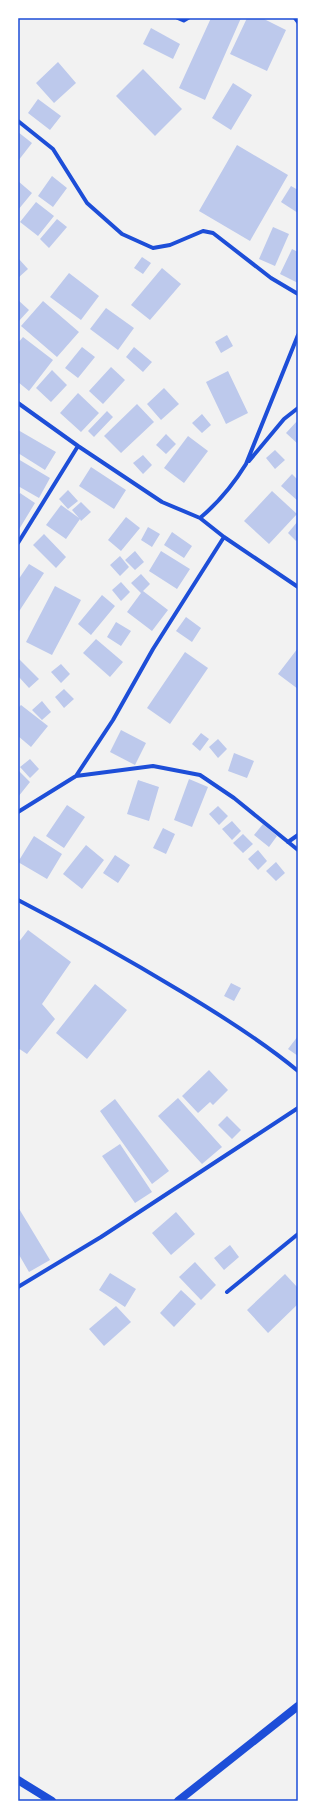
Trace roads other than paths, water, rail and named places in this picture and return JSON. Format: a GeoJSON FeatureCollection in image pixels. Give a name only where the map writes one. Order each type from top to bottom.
{"type":"FeatureCollection","features":[{"type":"Feature","properties":{"kind":"main road"},"geometry":{"type":"LineString","coordinates":[[178,1801],[298,1706]]}},
{"type":"Feature","properties":{"kind":"main road"},"geometry":{"type":"LineString","coordinates":[[18,1780],[52,1801]]}},
{"type":"Feature","properties":{"kind":"street"},"geometry":{"type":"LineString","coordinates":[[295,18],[298,22]]}},
{"type":"Feature","properties":{"kind":"street"},"geometry":{"type":"LineString","coordinates":[[18,121],[53,149],[87,203],[122,234],[153,248],[170,245],[203,231],[213,233],[271,278],[298,294]]}},
{"type":"Feature","properties":{"kind":"street"},"geometry":{"type":"LineString","coordinates":[[200,518],[236,481],[246,464],[298,335]]}},
{"type":"Feature","properties":{"kind":"street"},"geometry":{"type":"LineString","coordinates":[[18,403],[78,446],[162,502],[200,518],[224,537],[298,587]]}},
{"type":"Feature","properties":{"kind":"street"},"geometry":{"type":"LineString","coordinates":[[246,464],[284,419],[298,408]]}},
{"type":"Feature","properties":{"kind":"street"},"geometry":{"type":"LineString","coordinates":[[18,543],[78,446]]}},
{"type":"Feature","properties":{"kind":"street"},"geometry":{"type":"LineString","coordinates":[[76,776],[113,720],[153,649],[224,537]]}},
{"type":"Feature","properties":{"kind":"street"},"geometry":{"type":"LineString","coordinates":[[18,812],[76,776],[153,766],[200,775],[234,798],[298,850]]}},
{"type":"Feature","properties":{"kind":"street"},"geometry":{"type":"LineString","coordinates":[[288,842],[298,835]]}},
{"type":"Feature","properties":{"kind":"street"},"geometry":{"type":"LineString","coordinates":[[18,900],[133,962],[217,1013],[282,1058],[298,1071]]}},
{"type":"Feature","properties":{"kind":"street"},"geometry":{"type":"LineString","coordinates":[[18,1286],[101,1237],[298,1108]]}},
{"type":"Feature","properties":{"kind":"street"},"geometry":{"type":"LineString","coordinates":[[227,1292],[298,1234]]}},
{"type":"Feature","properties":{"kind":"lane"},"geometry":{"type":"LineString","coordinates":[[177,18],[184,21],[190,18]]}}]}
